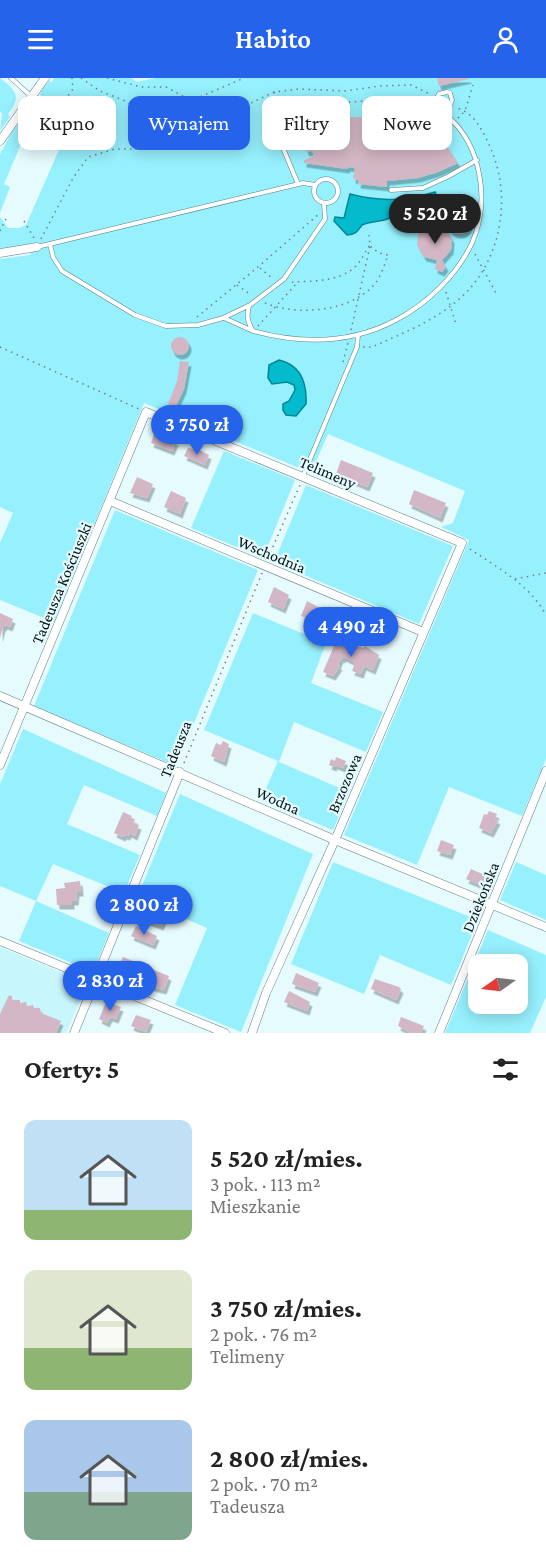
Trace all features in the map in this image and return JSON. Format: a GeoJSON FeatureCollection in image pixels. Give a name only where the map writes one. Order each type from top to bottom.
{"type":"FeatureCollection","features":[{"type":"Feature","properties":{"kind":"street"},"geometry":{"type":"LineString","coordinates":[[32,96],[45,78]]}},
{"type":"Feature","properties":{"kind":"street"},"geometry":{"type":"LineString","coordinates":[[0,141],[18,115]]}},
{"type":"Feature","properties":{"kind":"street"},"geometry":{"type":"LineString","coordinates":[[0,253],[39,246]]}},
{"type":"Feature","properties":{"kind":"street","name":"Telimeny"},"geometry":{"type":"LineString","coordinates":[[146,412],[462,543]]}},
{"type":"Feature","properties":{"kind":"street","name":"Tadeusza Kościuszki"},"geometry":{"type":"LineString","coordinates":[[0,765],[146,412]]}},
{"type":"Feature","properties":{"kind":"street","name":"Wschodnia"},"geometry":{"type":"LineString","coordinates":[[110,501],[423,632]]}},
{"type":"Feature","properties":{"kind":"street","name":"Brzozowa"},"geometry":{"type":"LineString","coordinates":[[252,1033],[266,993],[335,840],[462,543]]}},
{"type":"Feature","properties":{"kind":"street","name":"Wodna"},"geometry":{"type":"LineString","coordinates":[[0,696],[335,840],[546,927]]}},
{"type":"Feature","properties":{"kind":"street","name":"Dziekońska"},"geometry":{"type":"LineString","coordinates":[[439,1033],[546,771]]}},
{"type":"Feature","properties":{"kind":"street","name":"Tadeusza"},"geometry":{"type":"LineString","coordinates":[[74,1033],[180,772]]}},
{"type":"Feature","properties":{"kind":"street"},"geometry":{"type":"LineString","coordinates":[[0,941],[225,1033]]}},
{"type":"Feature","properties":{"kind":"lane"},"geometry":{"type":"LineString","coordinates":[[11,78],[30,96]]}},
{"type":"Feature","properties":{"kind":"lane"},"geometry":{"type":"LineString","coordinates":[[439,96],[443,92],[450,93],[451,96]]}},
{"type":"Feature","properties":{"kind":"lane"},"geometry":{"type":"LineString","coordinates":[[223,318],[253,331],[277,337],[309,341],[341,339],[396,320],[427,299],[464,257],[478,225],[481,202],[477,160],[472,149],[452,122]]}},
{"type":"Feature","properties":{"kind":"lane"},"geometry":{"type":"LineString","coordinates":[[283,150],[298,184]]}},
{"type":"Feature","properties":{"kind":"lane"},"geometry":{"type":"LineString","coordinates":[[391,190],[423,188],[477,160]]}},
{"type":"Feature","properties":{"kind":"lane"},"geometry":{"type":"LineString","coordinates":[[50,244],[53,257],[62,271],[135,315],[166,326],[187,326],[223,318],[250,305],[282,280],[293,268],[325,219],[325,205],[315,196],[315,185],[319,181],[330,179],[338,188],[335,199],[325,205]]}},
{"type":"Feature","properties":{"kind":"lane"},"geometry":{"type":"LineString","coordinates":[[39,246],[298,184],[315,185]]}},
{"type":"Feature","properties":{"kind":"lane"},"geometry":{"type":"LineString","coordinates":[[250,305],[247,315],[253,331]]}},
{"type":"Feature","properties":{"kind":"lane"},"geometry":{"type":"LineString","coordinates":[[303,477],[357,347],[358,335]]}},
{"type":"Feature","properties":{"kind":"path"},"geometry":{"type":"LineString","coordinates":[[67,96],[73,88],[72,78]]}},
{"type":"Feature","properties":{"kind":"path"},"geometry":{"type":"LineString","coordinates":[[81,78],[100,91],[128,103]]}},
{"type":"Feature","properties":{"kind":"path"},"geometry":{"type":"LineString","coordinates":[[107,78],[141,87],[166,87],[182,96]]}},
{"type":"Feature","properties":{"kind":"path"},"geometry":{"type":"LineString","coordinates":[[203,96],[244,78]]}},
{"type":"Feature","properties":{"kind":"path"},"geometry":{"type":"LineString","coordinates":[[39,246],[73,178],[88,157],[115,149],[134,149],[182,138],[203,120],[274,92],[298,89],[345,91],[380,86],[411,85],[425,90],[432,96]]}},
{"type":"Feature","properties":{"kind":"path"},"geometry":{"type":"LineString","coordinates":[[454,124],[465,111],[473,85]]}},
{"type":"Feature","properties":{"kind":"path"},"geometry":{"type":"LineString","coordinates":[[274,92],[276,96]]}},
{"type":"Feature","properties":{"kind":"path"},"geometry":{"type":"LineString","coordinates":[[357,347],[372,347],[432,319],[451,306],[471,287],[498,238],[503,202],[499,170],[489,144],[476,121],[465,111],[452,107]]}},
{"type":"Feature","properties":{"kind":"path"},"geometry":{"type":"LineString","coordinates":[[187,326],[259,267],[325,205]]}},
{"type":"Feature","properties":{"kind":"path"},"geometry":{"type":"LineString","coordinates":[[0,231],[6,219]]}},
{"type":"Feature","properties":{"kind":"path"},"geometry":{"type":"LineString","coordinates":[[24,220],[39,246]]}},
{"type":"Feature","properties":{"kind":"path"},"geometry":{"type":"LineString","coordinates":[[259,267],[272,278],[282,280],[318,281],[339,276],[356,267],[370,246],[369,236]]}},
{"type":"Feature","properties":{"kind":"path"},"geometry":{"type":"LineString","coordinates":[[470,245],[497,295]]}},
{"type":"Feature","properties":{"kind":"path"},"geometry":{"type":"LineString","coordinates":[[237,285],[275,307],[298,311],[318,310],[349,301],[371,288],[382,272],[388,255],[379,253],[370,246]]}},
{"type":"Feature","properties":{"kind":"path"},"geometry":{"type":"LineString","coordinates":[[253,331],[299,281]]}},
{"type":"Feature","properties":{"kind":"path"},"geometry":{"type":"LineString","coordinates":[[444,282],[456,324]]}},
{"type":"Feature","properties":{"kind":"path"},"geometry":{"type":"LineString","coordinates":[[0,347],[146,412]]}},
{"type":"Feature","properties":{"kind":"path","name":"Tadeusza"},"geometry":{"type":"LineString","coordinates":[[180,772],[303,477]]}},
{"type":"Feature","properties":{"kind":"path"},"geometry":{"type":"LineString","coordinates":[[462,543],[514,579],[536,599],[546,615]]}},
{"type":"Feature","properties":{"kind":"path"},"geometry":{"type":"LineString","coordinates":[[514,579],[546,573]]}},
{"type":"Feature","properties":{"kind":"shaded area"},"geometry":{"type":"Polygon","coordinates":[[[0,78],[10,86],[16,98],[8,114],[10,117],[0,131],[2,113],[0,112],[0,78]]]}},
{"type":"Feature","properties":{"kind":"shaded area"},"geometry":{"type":"Polygon","coordinates":[[[54,78],[131,78],[137,82],[155,78],[546,78],[546,759],[522,816],[449,787],[417,865],[344,835],[469,540],[441,527],[453,523],[465,491],[328,434],[311,473],[144,403],[54,622],[0,600],[0,543],[13,513],[0,507],[0,259],[30,255],[35,245],[0,249],[0,217],[8,228],[19,228],[26,225],[59,150],[116,150],[116,96],[40,96],[41,91],[49,81],[52,82],[54,78]]]}},
{"type":"Feature","properties":{"kind":"shaded area"},"geometry":{"type":"Polygon","coordinates":[[[18,124],[18,150],[4,184],[10,187],[0,213],[0,154],[18,124]]]}},
{"type":"Feature","properties":{"kind":"shaded area"},"geometry":{"type":"Polygon","coordinates":[[[435,192],[440,201],[438,208],[424,212],[410,207],[406,208],[390,218],[362,225],[352,234],[347,235],[334,221],[335,217],[344,218],[350,194],[393,199],[435,192]]]}},
{"type":"Feature","properties":{"kind":"shaded area"},"geometry":{"type":"Polygon","coordinates":[[[279,360],[293,366],[304,382],[306,404],[296,416],[286,415],[283,410],[283,404],[289,401],[295,390],[294,385],[287,382],[272,384],[268,378],[269,365],[279,360]]]}},
{"type":"Feature","properties":{"kind":"shaded area"},"geometry":{"type":"Polygon","coordinates":[[[224,451],[295,480],[263,558],[191,528],[224,451]]]}},
{"type":"Feature","properties":{"kind":"shaded area"},"geometry":{"type":"Polygon","coordinates":[[[306,485],[453,546],[419,624],[274,562],[306,485]]]}},
{"type":"Feature","properties":{"kind":"shaded area"},"geometry":{"type":"Polygon","coordinates":[[[115,510],[258,570],[176,766],[34,706],[115,510]]]}},
{"type":"Feature","properties":{"kind":"shaded area"},"geometry":{"type":"Polygon","coordinates":[[[253,613],[326,643],[311,683],[383,712],[366,752],[294,722],[279,762],[349,792],[333,830],[261,800],[278,761],[204,730],[253,613]]]}},
{"type":"Feature","properties":{"kind":"shaded area"},"geometry":{"type":"Polygon","coordinates":[[[23,729],[166,793],[157,816],[84,785],[67,824],[140,855],[124,893],[53,864],[36,901],[0,886],[0,784],[23,729]]]}},
{"type":"Feature","properties":{"kind":"shaded area"},"geometry":{"type":"Polygon","coordinates":[[[180,794],[313,854],[241,1032],[175,1005],[207,928],[137,898],[180,794]]]}},
{"type":"Feature","properties":{"kind":"shaded area"},"geometry":{"type":"Polygon","coordinates":[[[333,862],[478,920],[451,985],[380,955],[364,994],[291,964],[333,862]]]}},
{"type":"Feature","properties":{"kind":"shaded area"},"geometry":{"type":"Polygon","coordinates":[[[516,862],[546,875],[546,920],[500,900],[516,862]]]}},
{"type":"Feature","properties":{"kind":"shaded area"},"geometry":{"type":"Polygon","coordinates":[[[36,901],[109,933],[93,972],[19,941],[36,901]]]}},
{"type":"Feature","properties":{"kind":"shaded area"},"geometry":{"type":"Polygon","coordinates":[[[488,930],[546,955],[546,997],[530,1033],[445,1033],[468,978],[468,1014],[528,1014],[528,954],[478,954],[488,930]]]}},
{"type":"Feature","properties":{"kind":"shaded area"},"geometry":{"type":"Polygon","coordinates":[[[0,947],[85,982],[86,987],[66,1033],[0,1033],[0,947]]]}},
{"type":"Feature","properties":{"kind":"building"},"geometry":{"type":"Polygon","coordinates":[[[437,78],[469,78],[469,79],[439,86],[437,78]]]}},
{"type":"Feature","properties":{"kind":"building"},"geometry":{"type":"Polygon","coordinates":[[[350,117],[362,117],[362,150],[450,150],[458,163],[418,178],[387,181],[387,187],[358,184],[359,180],[353,179],[355,168],[304,163],[304,160],[314,156],[312,151],[307,152],[306,150],[350,150],[350,117]]]}},
{"type":"Feature","properties":{"kind":"building"},"geometry":{"type":"Polygon","coordinates":[[[459,212],[467,215],[470,223],[467,231],[459,234],[451,231],[448,223],[451,215],[459,212]]]}},
{"type":"Feature","properties":{"kind":"building"},"geometry":{"type":"Polygon","coordinates":[[[434,225],[445,228],[452,239],[451,250],[442,260],[446,267],[442,272],[435,269],[437,260],[424,257],[417,245],[418,236],[422,230],[434,225]]]}},
{"type":"Feature","properties":{"kind":"building"},"geometry":{"type":"Polygon","coordinates":[[[180,337],[186,340],[189,346],[186,352],[180,355],[174,352],[171,346],[174,340],[180,337]]]}},
{"type":"Feature","properties":{"kind":"building"},"geometry":{"type":"Polygon","coordinates":[[[180,361],[189,362],[184,389],[175,408],[168,404],[177,381],[180,361]]]}},
{"type":"Feature","properties":{"kind":"building"},"geometry":{"type":"Polygon","coordinates":[[[160,433],[176,441],[172,451],[151,443],[154,434],[159,435],[160,433]]]}},
{"type":"Feature","properties":{"kind":"building"},"geometry":{"type":"Polygon","coordinates":[[[194,447],[209,455],[205,465],[184,456],[188,448],[193,449],[194,447]]]}},
{"type":"Feature","properties":{"kind":"building"},"geometry":{"type":"Polygon","coordinates":[[[341,460],[373,473],[367,487],[336,474],[341,460]]]}},
{"type":"Feature","properties":{"kind":"building"},"geometry":{"type":"Polygon","coordinates":[[[137,477],[153,484],[147,498],[130,493],[137,477]]]}},
{"type":"Feature","properties":{"kind":"building"},"geometry":{"type":"Polygon","coordinates":[[[414,490],[446,503],[440,518],[409,504],[414,490]]]}},
{"type":"Feature","properties":{"kind":"building"},"geometry":{"type":"Polygon","coordinates":[[[171,491],[186,498],[180,514],[164,507],[171,491]]]}},
{"type":"Feature","properties":{"kind":"building"},"geometry":{"type":"Polygon","coordinates":[[[274,587],[289,595],[283,609],[268,602],[274,587]]]}},
{"type":"Feature","properties":{"kind":"building"},"geometry":{"type":"Polygon","coordinates":[[[307,601],[322,609],[316,622],[301,616],[307,601]]]}},
{"type":"Feature","properties":{"kind":"building"},"geometry":{"type":"Polygon","coordinates":[[[0,613],[13,619],[10,627],[5,625],[3,627],[0,638],[0,613]]]}},
{"type":"Feature","properties":{"kind":"building"},"geometry":{"type":"Polygon","coordinates":[[[337,639],[364,648],[365,646],[379,655],[373,670],[364,666],[361,674],[352,671],[355,663],[344,657],[341,658],[338,665],[340,666],[333,676],[323,672],[337,639]]]}},
{"type":"Feature","properties":{"kind":"building"},"geometry":{"type":"Polygon","coordinates":[[[223,741],[229,744],[224,762],[211,756],[216,743],[221,745],[223,741]]]}},
{"type":"Feature","properties":{"kind":"building"},"geometry":{"type":"Polygon","coordinates":[[[336,757],[346,761],[343,768],[329,765],[331,759],[335,761],[336,757]]]}},
{"type":"Feature","properties":{"kind":"building"},"geometry":{"type":"Polygon","coordinates":[[[489,811],[497,814],[495,819],[498,820],[491,833],[479,828],[484,814],[487,815],[489,811]]]}},
{"type":"Feature","properties":{"kind":"building"},"geometry":{"type":"Polygon","coordinates":[[[123,812],[132,816],[131,818],[135,819],[133,823],[139,825],[135,836],[129,833],[128,836],[123,837],[114,833],[123,812]]]}},
{"type":"Feature","properties":{"kind":"building"},"geometry":{"type":"Polygon","coordinates":[[[441,840],[454,845],[450,855],[437,851],[441,840]]]}},
{"type":"Feature","properties":{"kind":"building"},"geometry":{"type":"Polygon","coordinates":[[[471,869],[487,876],[483,886],[466,879],[471,869]]]}},
{"type":"Feature","properties":{"kind":"building"},"geometry":{"type":"Polygon","coordinates":[[[80,881],[81,892],[77,892],[76,901],[72,901],[72,905],[57,905],[56,889],[65,888],[64,883],[80,881]]]}},
{"type":"Feature","properties":{"kind":"building"},"geometry":{"type":"Polygon","coordinates":[[[143,908],[165,917],[161,926],[139,918],[143,908]]]}},
{"type":"Feature","properties":{"kind":"building"},"geometry":{"type":"Polygon","coordinates":[[[136,926],[157,936],[153,945],[131,936],[136,926]]]}},
{"type":"Feature","properties":{"kind":"building"},"geometry":{"type":"Polygon","coordinates":[[[123,957],[138,963],[132,977],[116,972],[123,957]]]}},
{"type":"Feature","properties":{"kind":"building"},"geometry":{"type":"Polygon","coordinates":[[[154,970],[169,976],[164,990],[148,986],[154,970]]]}},
{"type":"Feature","properties":{"kind":"building"},"geometry":{"type":"Polygon","coordinates":[[[296,973],[319,983],[315,992],[292,984],[296,973]]]}},
{"type":"Feature","properties":{"kind":"building"},"geometry":{"type":"Polygon","coordinates":[[[375,979],[401,989],[396,1000],[371,989],[375,979]]]}},
{"type":"Feature","properties":{"kind":"building"},"geometry":{"type":"Polygon","coordinates":[[[289,991],[310,1002],[307,1011],[284,1002],[289,991]]]}},
{"type":"Feature","properties":{"kind":"building"},"geometry":{"type":"Polygon","coordinates":[[[9,995],[12,996],[12,1000],[20,1000],[20,1003],[26,1002],[27,1006],[33,1005],[34,1008],[40,1008],[41,1013],[61,1021],[56,1033],[0,1033],[0,1014],[9,995]]]}},
{"type":"Feature","properties":{"kind":"building"},"geometry":{"type":"Polygon","coordinates":[[[106,1002],[121,1007],[116,1019],[110,1017],[107,1023],[99,1019],[106,1002]]]}},
{"type":"Feature","properties":{"kind":"building"},"geometry":{"type":"Polygon","coordinates":[[[136,1015],[151,1020],[146,1032],[131,1026],[136,1015]]]}},
{"type":"Feature","properties":{"kind":"building"},"geometry":{"type":"Polygon","coordinates":[[[401,1017],[424,1026],[421,1033],[411,1033],[398,1026],[401,1017]]]}}]}
